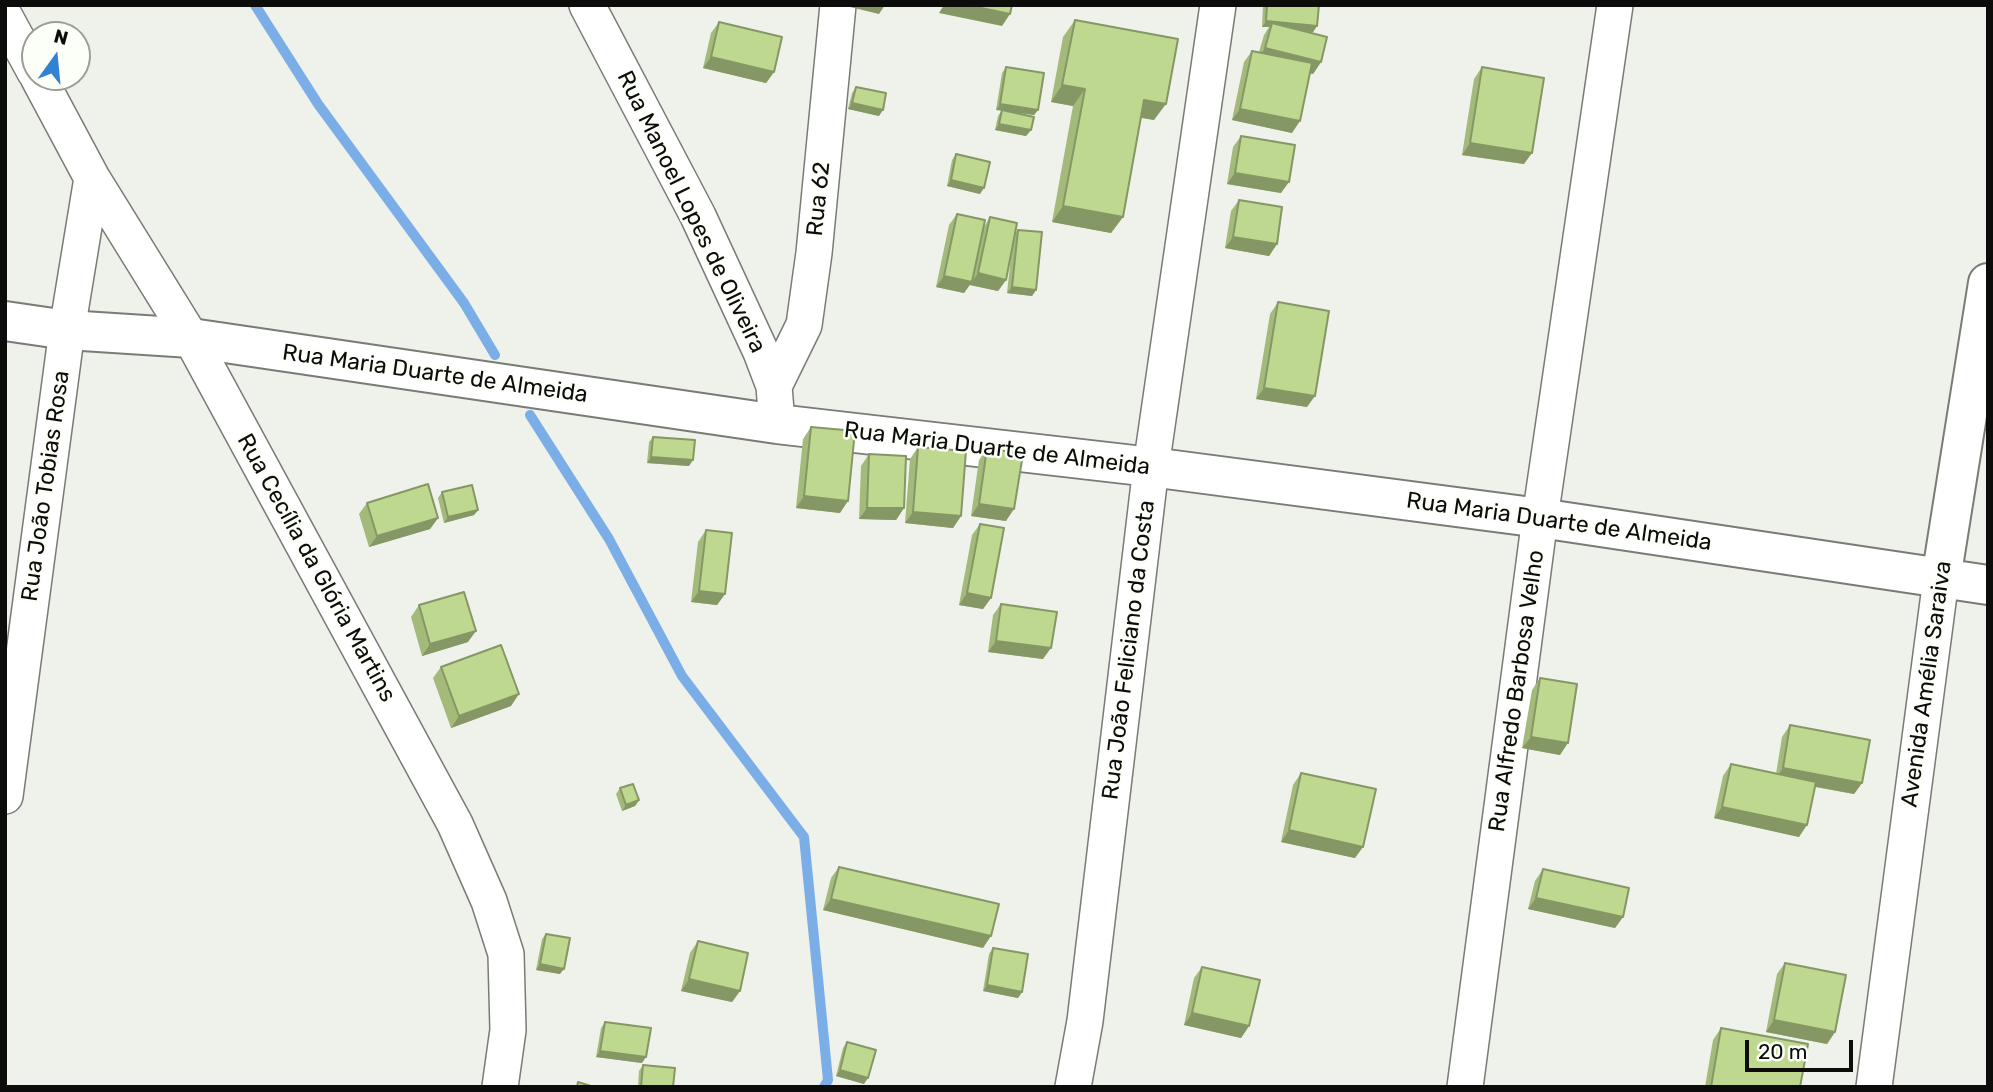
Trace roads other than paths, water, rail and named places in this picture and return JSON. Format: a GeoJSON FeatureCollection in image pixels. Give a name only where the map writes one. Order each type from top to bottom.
{"type":"FeatureCollection","features":[{"type":"Feature","properties":{"kind":"street","name":"Rua Manoel Lopes de Oliveira"},"geometry":{"type":"LineString","coordinates":[[587,5],[698,216],[761,352],[774,386],[777,424]]}},
{"type":"Feature","properties":{"kind":"street","name":"Rua 62"},"geometry":{"type":"LineString","coordinates":[[774,386],[804,325],[814,253],[838,5]]}},
{"type":"Feature","properties":{"kind":"street","name":"Rua João Feliciano da Costa"},"geometry":{"type":"LineString","coordinates":[[1073,1087],[1086,1007],[1151,467],[1218,5]]}},
{"type":"Feature","properties":{"kind":"street","name":"Rua Alfredo Barbosa Velho"},"geometry":{"type":"LineString","coordinates":[[1465,1087],[1540,518],[1615,5]]}},
{"type":"Feature","properties":{"kind":"street"},"geometry":{"type":"LineString","coordinates":[[5,17],[21,46]]}},
{"type":"Feature","properties":{"kind":"street","name":"Rua Cecília da Glória Martins"},"geometry":{"type":"LineString","coordinates":[[45,91],[92,178],[191,338],[455,824],[489,901],[506,954],[508,1030],[500,1087]]}},
{"type":"Feature","properties":{"kind":"street","name":"Rua João Tobias Rosa"},"geometry":{"type":"LineString","coordinates":[[5,796],[67,330],[92,178]]}},
{"type":"Feature","properties":{"kind":"street","name":"Avenida Amélia Saraiva"},"geometry":{"type":"LineString","coordinates":[[1874,1087],[1941,579],[1988,283]]}},
{"type":"Feature","properties":{"kind":"street","name":"Rua Maria Duarte de Almeida"},"geometry":{"type":"LineString","coordinates":[[5,321],[67,330],[191,338],[777,424],[1151,467],[1540,518],[1988,585]]}},
{"type":"Feature","properties":{"kind":"waterway"},"geometry":{"type":"LineString","coordinates":[[255,5],[318,104],[464,303],[495,355]]}},
{"type":"Feature","properties":{"kind":"waterway"},"geometry":{"type":"LineString","coordinates":[[530,415],[609,539],[682,676],[804,837],[828,1080],[824,1087]]}}]}
